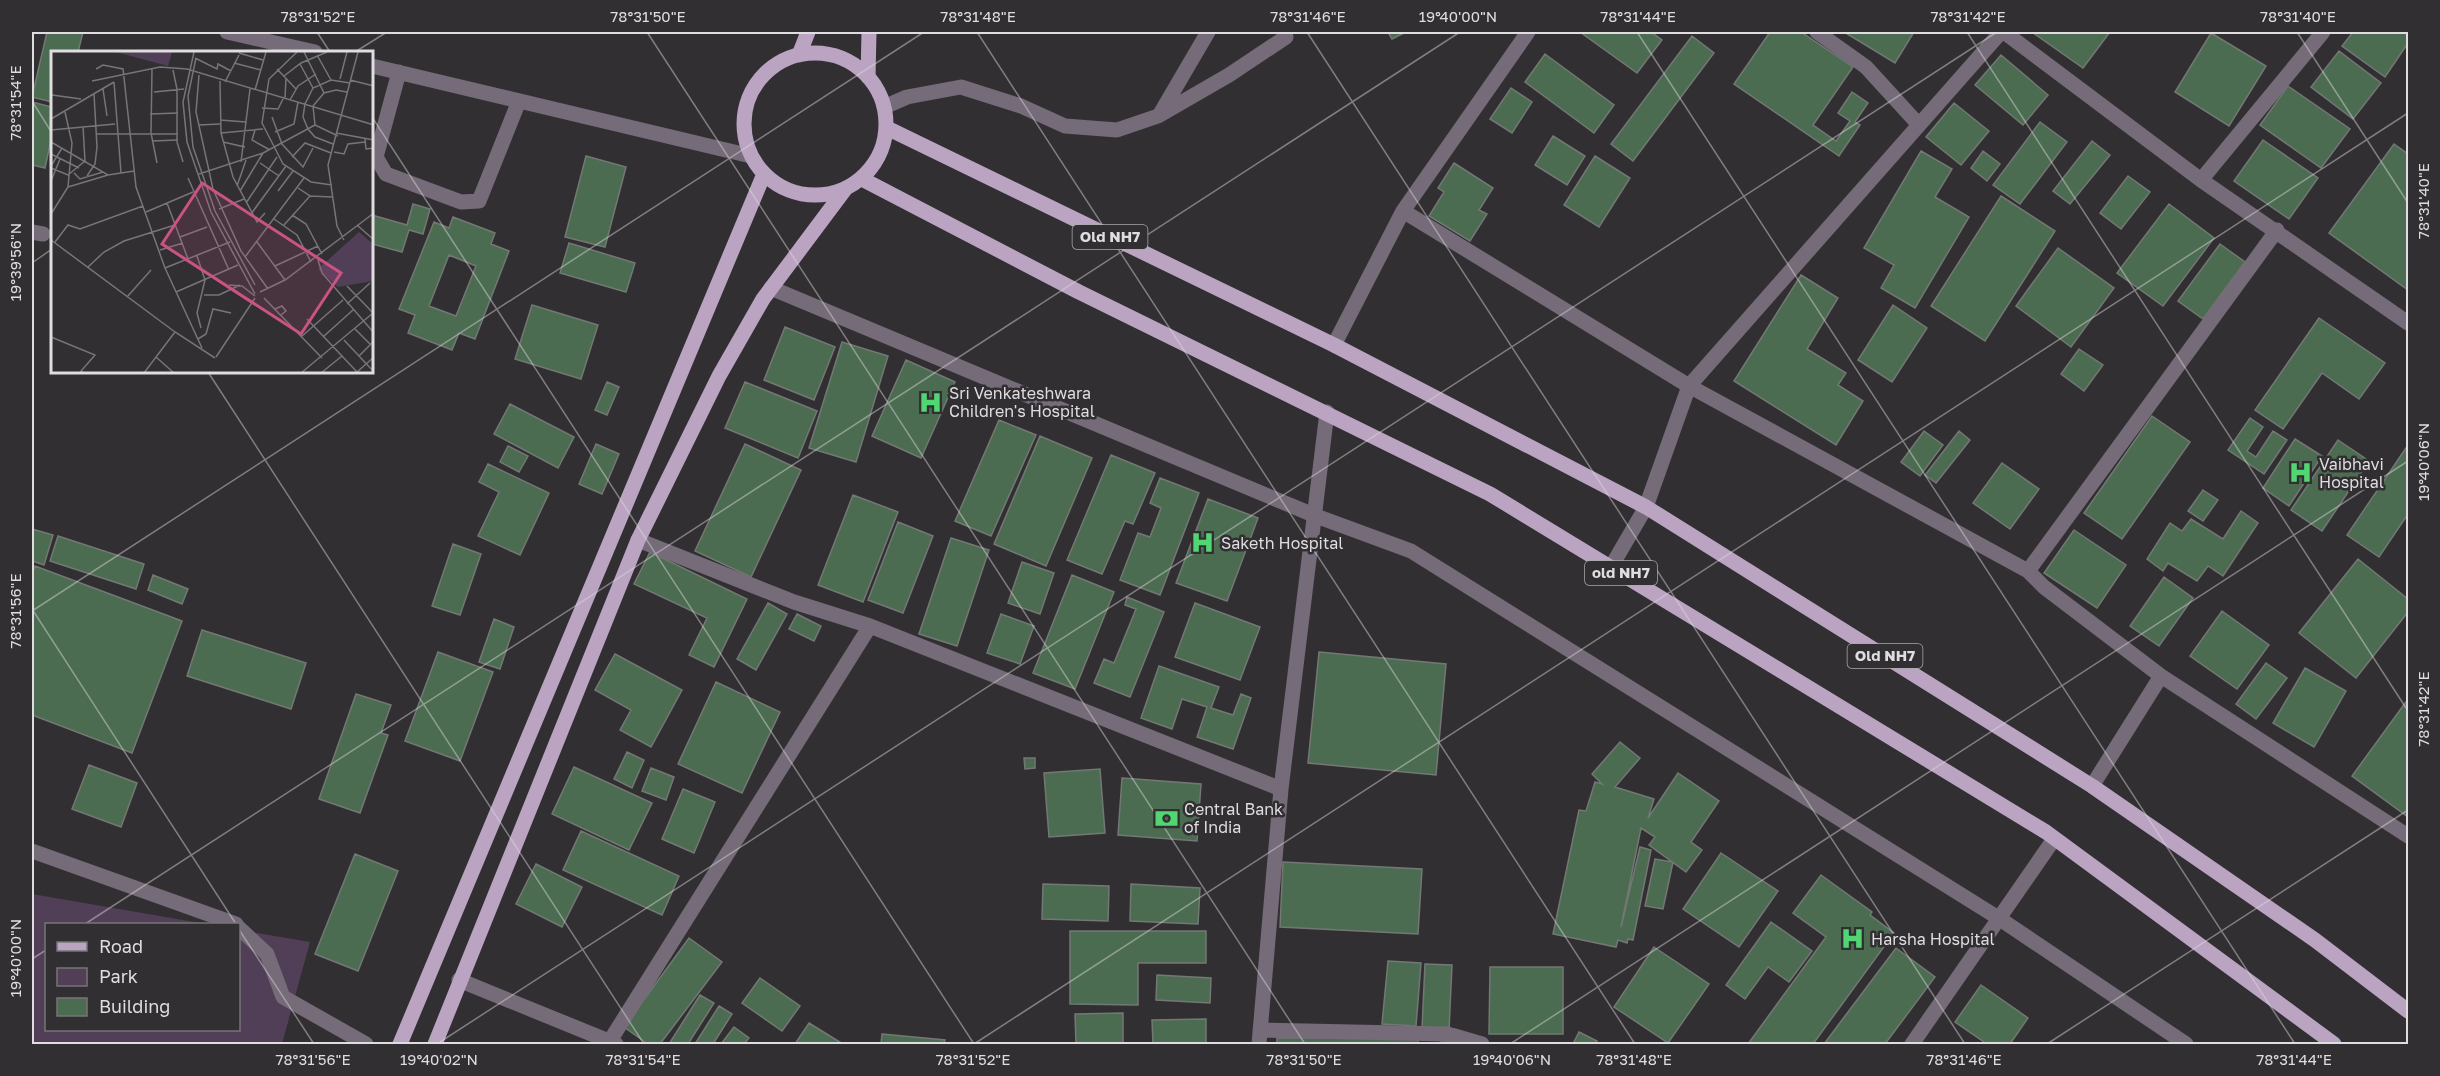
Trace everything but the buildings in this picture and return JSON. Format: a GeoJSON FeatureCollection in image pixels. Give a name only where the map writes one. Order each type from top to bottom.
{"type":"FeatureCollection","features":[{"type":"Feature","properties":{"kind":"main road"},"geometry":{"type":"LineString","coordinates":[[799,55],[808,32]]}},
{"type":"Feature","properties":{"kind":"main road"},"geometry":{"type":"LineString","coordinates":[[868,77],[869,32]]}},
{"type":"Feature","properties":{"kind":"main road"},"geometry":{"type":"LineString","coordinates":[[818,53],[837,57],[854,65],[868,77],[884,107],[887,128],[878,158],[862,179],[846,188],[825,195],[803,194],[782,187],[764,174],[751,156],[745,136],[744,125],[751,94],[763,76],[779,63],[799,55],[818,53]]}},
{"type":"Feature","properties":{"kind":"main road","name":"Old NH7"},"geometry":{"type":"LineString","coordinates":[[887,128],[1334,345],[1646,507],[2092,786],[2315,940],[2409,1011]]}},
{"type":"Feature","properties":{"kind":"main road"},"geometry":{"type":"LineString","coordinates":[[400,1044],[764,174]]}},
{"type":"Feature","properties":{"kind":"main road","name":"old NH7"},"geometry":{"type":"LineString","coordinates":[[862,179],[1079,292],[1490,494],[2054,839],[2334,1044]]}},
{"type":"Feature","properties":{"kind":"main road"},"geometry":{"type":"LineString","coordinates":[[435,1044],[638,540],[719,376],[771,288],[846,188]]}},
{"type":"Feature","properties":{"kind":"street"},"geometry":{"type":"LineString","coordinates":[[227,32],[311,51]]}},
{"type":"Feature","properties":{"kind":"street"},"geometry":{"type":"LineString","coordinates":[[1158,116],[1208,32]]}},
{"type":"Feature","properties":{"kind":"street"},"geometry":{"type":"LineString","coordinates":[[1334,345],[1403,211],[1528,32]]}},
{"type":"Feature","properties":{"kind":"street"},"geometry":{"type":"LineString","coordinates":[[1817,32],[1866,67],[1919,125]]}},
{"type":"Feature","properties":{"kind":"street"},"geometry":{"type":"LineString","coordinates":[[1611,567],[1646,507],[1689,386],[2003,32],[2201,180],[2277,230],[2409,323]]}},
{"type":"Feature","properties":{"kind":"street"},"geometry":{"type":"LineString","coordinates":[[2201,180],[2323,32]]}},
{"type":"Feature","properties":{"kind":"street"},"geometry":{"type":"LineString","coordinates":[[884,107],[907,97],[961,87],[1021,106],[1065,126],[1117,130],[1158,116],[1229,75],[1286,37]]}},
{"type":"Feature","properties":{"kind":"street"},"geometry":{"type":"LineString","coordinates":[[374,66],[751,156]]}},
{"type":"Feature","properties":{"kind":"street"},"geometry":{"type":"LineString","coordinates":[[399,72],[376,157],[386,174],[460,202],[479,201],[519,101]]}},
{"type":"Feature","properties":{"kind":"street"},"geometry":{"type":"LineString","coordinates":[[1403,211],[1689,386],[2028,571],[2044,587],[2161,676],[2409,836]]}},
{"type":"Feature","properties":{"kind":"street"},"geometry":{"type":"LineString","coordinates":[[2028,571],[2277,230]]}},
{"type":"Feature","properties":{"kind":"street"},"geometry":{"type":"LineString","coordinates":[[771,288],[1316,516],[1411,551],[2000,919],[2186,1044]]}},
{"type":"Feature","properties":{"kind":"street"},"geometry":{"type":"LineString","coordinates":[[1327,412],[1281,789],[1259,1037],[1448,1039],[1482,1044]]}},
{"type":"Feature","properties":{"kind":"street"},"geometry":{"type":"LineString","coordinates":[[638,540],[794,602],[870,626],[1281,789]]}},
{"type":"Feature","properties":{"kind":"street"},"geometry":{"type":"LineString","coordinates":[[459,980],[611,1043],[870,626]]}},
{"type":"Feature","properties":{"kind":"street"},"geometry":{"type":"LineString","coordinates":[[2092,786],[2161,676]]}},
{"type":"Feature","properties":{"kind":"street"},"geometry":{"type":"LineString","coordinates":[[1912,1044],[2054,839]]}},
{"type":"Feature","properties":{"kind":"street"},"geometry":{"type":"LineString","coordinates":[[32,851],[229,923]]}},
{"type":"Feature","properties":{"kind":"street"},"geometry":{"type":"LineString","coordinates":[[240,929],[267,954],[283,998],[366,1044]]}},
{"type":"Feature","properties":{"kind":"green space"},"geometry":{"type":"Polygon","coordinates":[[[32,894],[200,923],[45,923],[45,1031],[240,1031],[240,930],[310,942],[282,1044],[32,1044],[32,894]]]}},
{"type":"Feature","properties":{"kind":"place","name":"Sri Venkateshwara Children's Hospital"},"geometry":{"type":"Point","coordinates":[931,402]}},
{"type":"Feature","properties":{"kind":"place","name":"Vaibhavi Hospital"},"geometry":{"type":"Point","coordinates":[2301,473]}},
{"type":"Feature","properties":{"kind":"place","name":"Saketh Hospital"},"geometry":{"type":"Point","coordinates":[1203,543]}},
{"type":"Feature","properties":{"kind":"place","name":"Central Bank of India"},"geometry":{"type":"Point","coordinates":[1166,818]}},
{"type":"Feature","properties":{"kind":"place","name":"Harsha Hospital"},"geometry":{"type":"Point","coordinates":[1853,939]}}]}
